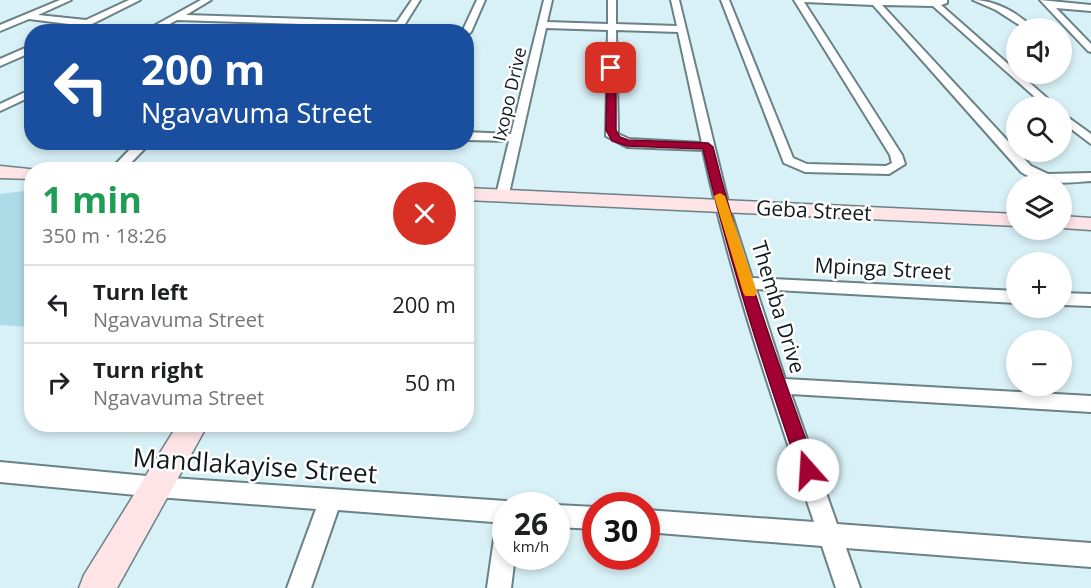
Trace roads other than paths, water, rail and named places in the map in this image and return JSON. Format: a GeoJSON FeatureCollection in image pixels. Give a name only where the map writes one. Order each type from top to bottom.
{"type":"FeatureCollection","features":[{"type":"Feature","properties":{"kind":"street"},"geometry":{"type":"LineString","coordinates":[[0,28],[67,0]]}},
{"type":"Feature","properties":{"kind":"street"},"geometry":{"type":"LineString","coordinates":[[27,16],[87,23],[136,0]]}},
{"type":"Feature","properties":{"kind":"street"},"geometry":{"type":"LineString","coordinates":[[162,24],[207,0]]}},
{"type":"Feature","properties":{"kind":"street"},"geometry":{"type":"LineString","coordinates":[[400,24],[416,0]]}},
{"type":"Feature","properties":{"kind":"street"},"geometry":{"type":"LineString","coordinates":[[470,24],[481,0]]}},
{"type":"Feature","properties":{"kind":"street","name":"Ixopo Drive"},"geometry":{"type":"LineString","coordinates":[[503,195],[548,0]]}},
{"type":"Feature","properties":{"kind":"street"},"geometry":{"type":"LineString","coordinates":[[612,0],[612,136],[627,143],[708,147]]}},
{"type":"Feature","properties":{"kind":"street","name":"Themba Drive"},"geometry":{"type":"LineString","coordinates":[[675,0],[722,206],[778,386],[848,588]]}},
{"type":"Feature","properties":{"kind":"street"},"geometry":{"type":"LineString","coordinates":[[725,0],[788,160],[805,168],[888,170],[895,168],[899,164],[896,155],[798,0]]}},
{"type":"Feature","properties":{"kind":"street"},"geometry":{"type":"LineString","coordinates":[[803,0],[935,4],[948,0]]}},
{"type":"Feature","properties":{"kind":"street"},"geometry":{"type":"LineString","coordinates":[[977,0],[999,8],[1014,18]]}},
{"type":"Feature","properties":{"kind":"street"},"geometry":{"type":"LineString","coordinates":[[874,1],[1026,169],[1039,176],[1054,179],[1091,177]]}},
{"type":"Feature","properties":{"kind":"street"},"geometry":{"type":"LineString","coordinates":[[1047,2],[1091,8]]}},
{"type":"Feature","properties":{"kind":"street"},"geometry":{"type":"LineString","coordinates":[[1047,2],[1091,49]]}},
{"type":"Feature","properties":{"kind":"street"},"geometry":{"type":"LineString","coordinates":[[935,4],[1040,96]]}},
{"type":"Feature","properties":{"kind":"street"},"geometry":{"type":"LineString","coordinates":[[176,17],[317,24]]}},
{"type":"Feature","properties":{"kind":"street"},"geometry":{"type":"LineString","coordinates":[[542,24],[682,29]]}},
{"type":"Feature","properties":{"kind":"street"},"geometry":{"type":"LineString","coordinates":[[1072,36],[1080,37]]}},
{"type":"Feature","properties":{"kind":"street"},"geometry":{"type":"LineString","coordinates":[[0,63],[24,52]]}},
{"type":"Feature","properties":{"kind":"street"},"geometry":{"type":"LineString","coordinates":[[0,108],[24,96]]}},
{"type":"Feature","properties":{"kind":"street"},"geometry":{"type":"LineString","coordinates":[[1072,124],[1091,140]]}},
{"type":"Feature","properties":{"kind":"street"},"geometry":{"type":"LineString","coordinates":[[474,136],[515,138]]}},
{"type":"Feature","properties":{"kind":"street"},"geometry":{"type":"LineString","coordinates":[[124,162],[137,150]]}},
{"type":"Feature","properties":{"kind":"street"},"geometry":{"type":"LineString","coordinates":[[0,172],[24,173]]}},
{"type":"Feature","properties":{"kind":"street","name":"Geba Street"},"geometry":{"type":"LineString","coordinates":[[474,194],[1006,219]]}},
{"type":"Feature","properties":{"kind":"street"},"geometry":{"type":"LineString","coordinates":[[1072,223],[1091,224]]}},
{"type":"Feature","properties":{"kind":"street","name":"Mpinga Street"},"geometry":{"type":"LineString","coordinates":[[747,284],[1006,296]]}},
{"type":"Feature","properties":{"kind":"street"},"geometry":{"type":"LineString","coordinates":[[1072,299],[1091,300]]}},
{"type":"Feature","properties":{"kind":"street"},"geometry":{"type":"LineString","coordinates":[[778,386],[1091,404]]}},
{"type":"Feature","properties":{"kind":"street"},"geometry":{"type":"LineString","coordinates":[[97,588],[189,432]]}},
{"type":"Feature","properties":{"kind":"street","name":"Mandlakayise Street"},"geometry":{"type":"LineString","coordinates":[[0,472],[157,487],[492,511]]}},
{"type":"Feature","properties":{"kind":"street"},"geometry":{"type":"LineString","coordinates":[[298,588],[330,500]]}},
{"type":"Feature","properties":{"kind":"street"},"geometry":{"type":"LineString","coordinates":[[660,523],[1091,555]]}},
{"type":"Feature","properties":{"kind":"street"},"geometry":{"type":"LineString","coordinates":[[499,588],[502,570]]}}]}
